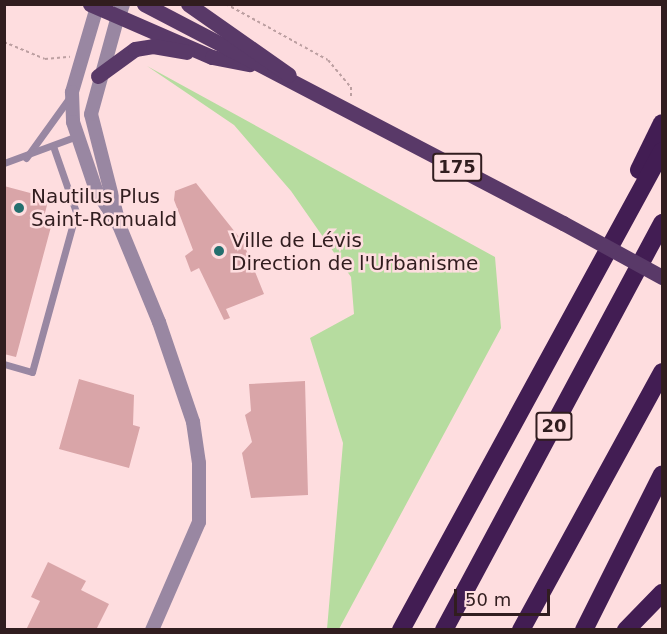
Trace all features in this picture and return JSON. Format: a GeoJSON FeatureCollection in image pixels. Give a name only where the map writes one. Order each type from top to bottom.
{"type":"FeatureCollection","features":[{"type":"Feature","properties":{"kind":"highway"},"geometry":{"type":"LineString","coordinates":[[549,355],[663,123]]}},
{"type":"Feature","properties":{"kind":"highway"},"geometry":{"type":"LineString","coordinates":[[401,630],[549,355],[663,151]]}},
{"type":"Feature","properties":{"kind":"highway","name":"20"},"geometry":{"type":"LineString","coordinates":[[444,630],[663,223]]}},
{"type":"Feature","properties":{"kind":"highway"},"geometry":{"type":"LineString","coordinates":[[521,630],[663,372]]}},
{"type":"Feature","properties":{"kind":"highway"},"geometry":{"type":"LineString","coordinates":[[584,630],[663,474]]}},
{"type":"Feature","properties":{"kind":"highway"},"geometry":{"type":"LineString","coordinates":[[527,630],[558,564]]}},
{"type":"Feature","properties":{"kind":"highway"},"geometry":{"type":"LineString","coordinates":[[626,630],[663,593]]}},
{"type":"Feature","properties":{"kind":"main road","name":"175"},"geometry":{"type":"LineString","coordinates":[[144,4],[211,35],[257,65],[351,111],[663,277]]}},
{"type":"Feature","properties":{"kind":"main road"},"geometry":{"type":"LineString","coordinates":[[188,4],[266,55],[297,84]]}},
{"type":"Feature","properties":{"kind":"main road","name":"175"},"geometry":{"type":"LineString","coordinates":[[95,6],[120,10],[212,57],[257,65]]}},
{"type":"Feature","properties":{"kind":"main road"},"geometry":{"type":"LineString","coordinates":[[98,76],[126,52],[153,45],[212,57]]}},
{"type":"Feature","properties":{"kind":"street"},"geometry":{"type":"LineString","coordinates":[[95,6],[72,92],[76,136],[96,190],[119,225]]}},
{"type":"Feature","properties":{"kind":"street"},"geometry":{"type":"LineString","coordinates":[[120,10],[98,76],[91,114],[119,225],[187,402],[201,484],[194,542],[152,630]]}},
{"type":"Feature","properties":{"kind":"lane"},"geometry":{"type":"LineString","coordinates":[[26,158],[72,92]]}},
{"type":"Feature","properties":{"kind":"lane"},"geometry":{"type":"LineString","coordinates":[[4,163],[26,158],[76,136]]}},
{"type":"Feature","properties":{"kind":"lane"},"geometry":{"type":"LineString","coordinates":[[4,364],[32,372],[76,212],[53,146]]}},
{"type":"Feature","properties":{"kind":"path"},"geometry":{"type":"LineString","coordinates":[[226,4],[328,60],[351,87],[351,111]]}},
{"type":"Feature","properties":{"kind":"path"},"geometry":{"type":"LineString","coordinates":[[4,42],[61,60],[72,56],[75,46]]}},
{"type":"Feature","properties":{"kind":"green space"},"geometry":{"type":"Polygon","coordinates":[[[147,66],[495,257],[501,328],[339,629],[327,629],[343,443],[310,338],[354,314],[351,277],[291,191],[234,125],[147,66]]]}},
{"type":"Feature","properties":{"kind":"building","name":"Ville de Lévis Direction de l'Urbanisme"},"geometry":{"type":"Polygon","coordinates":[[[196,183],[243,242],[264,294],[226,309],[230,318],[224,320],[199,268],[191,272],[185,256],[193,250],[174,200],[175,191],[196,183]]]}},
{"type":"Feature","properties":{"kind":"building"},"geometry":{"type":"Polygon","coordinates":[[[4,186],[49,198],[43,220],[52,223],[16,357],[4,354],[4,186]]]}},
{"type":"Feature","properties":{"kind":"building"},"geometry":{"type":"Polygon","coordinates":[[[79,379],[134,395],[133,425],[140,427],[129,468],[59,449],[79,379]]]}},
{"type":"Feature","properties":{"kind":"building"},"geometry":{"type":"Polygon","coordinates":[[[305,381],[308,495],[251,498],[242,453],[252,442],[245,415],[251,411],[249,384],[305,381]]]}},
{"type":"Feature","properties":{"kind":"building"},"geometry":{"type":"Polygon","coordinates":[[[48,562],[86,581],[81,590],[109,604],[96,630],[26,630],[40,601],[31,597],[48,562]]]}},
{"type":"Feature","properties":{"kind":"place","name":"Nautilus Plus Saint-Romuald"},"geometry":{"type":"Point","coordinates":[19,208]}},
{"type":"Feature","properties":{"kind":"place","name":"Ville de Lévis Direction de l'Urbanisme"},"geometry":{"type":"Point","coordinates":[219,251]}}]}
